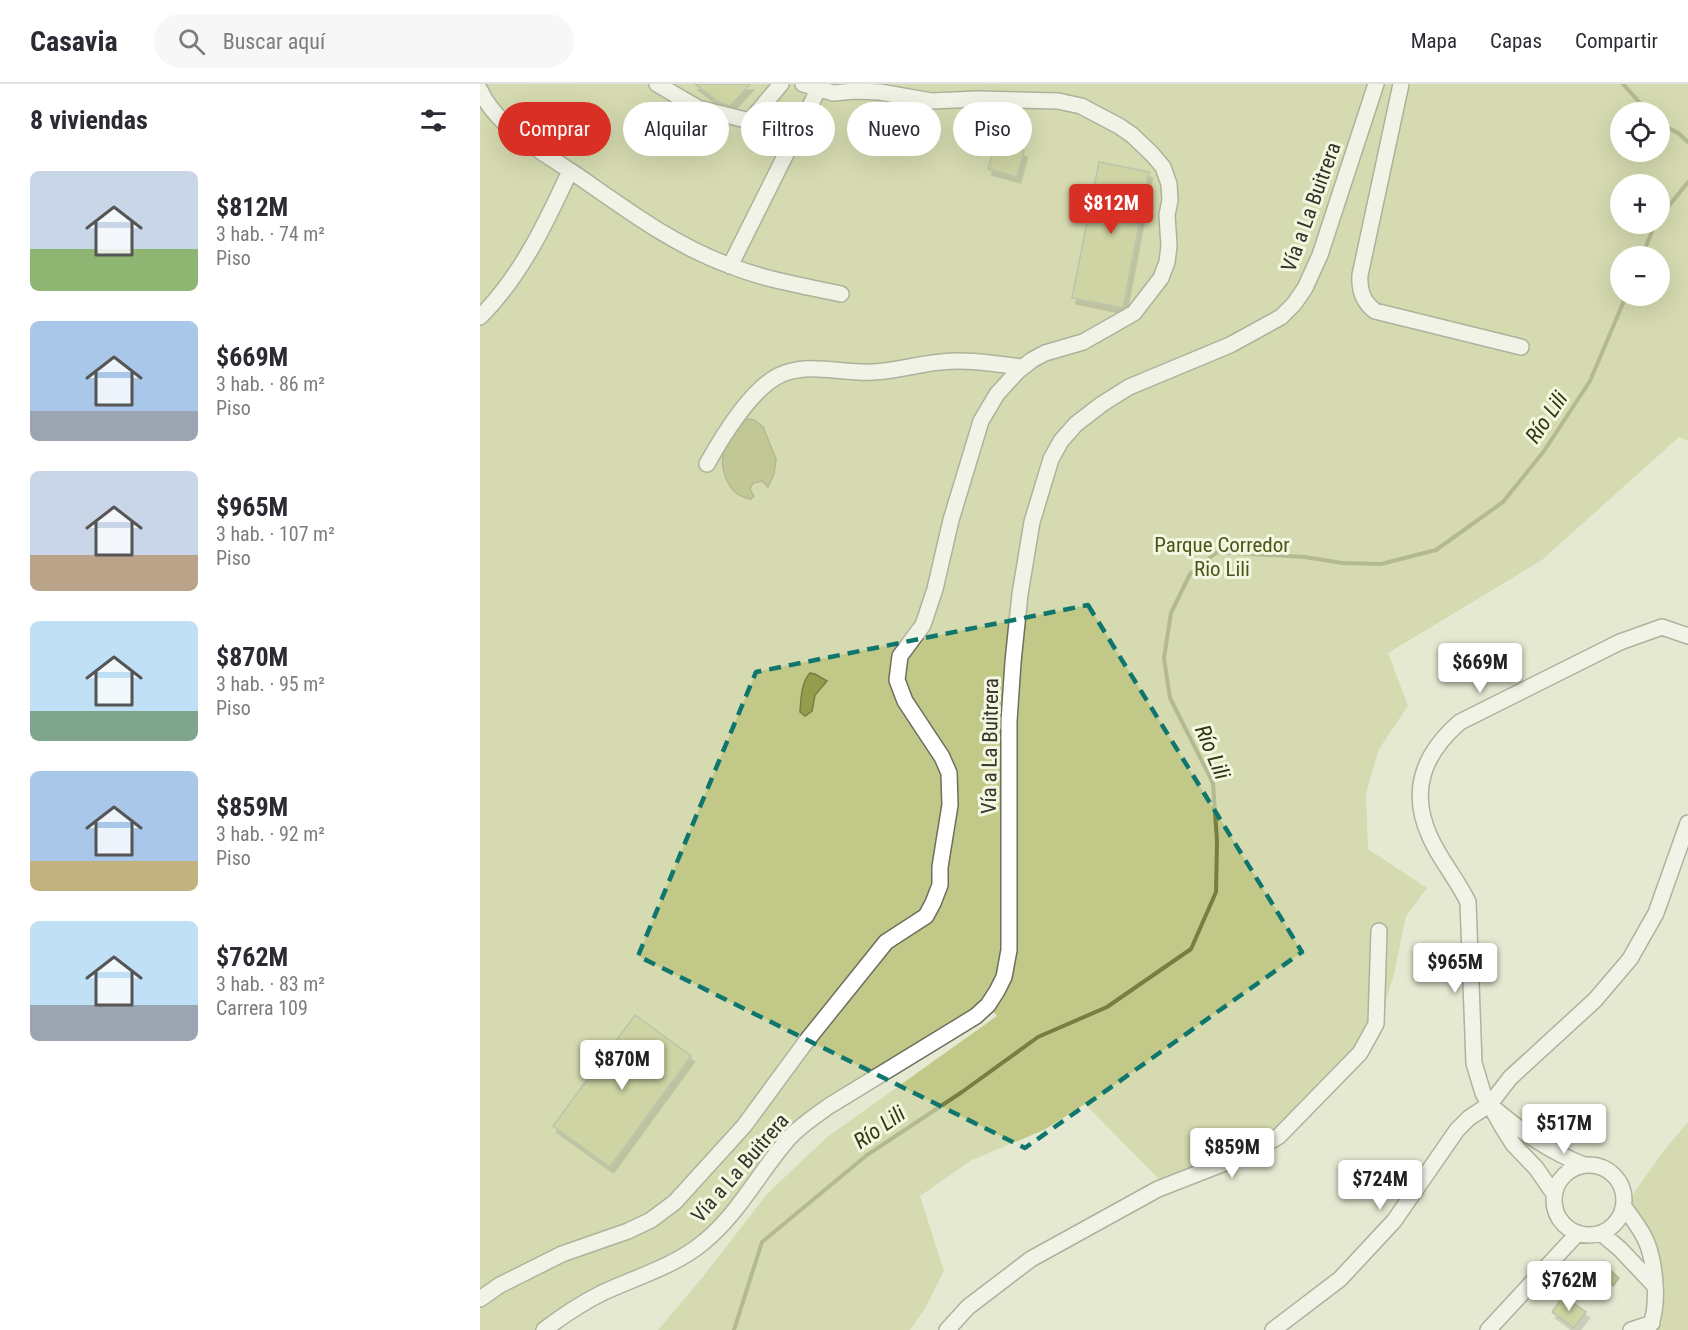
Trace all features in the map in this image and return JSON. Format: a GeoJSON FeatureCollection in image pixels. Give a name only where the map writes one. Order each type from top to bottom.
{"type":"FeatureCollection","features":[{"type":"Feature","properties":{"kind":"street"},"geometry":{"type":"LineString","coordinates":[[657,84],[698,108],[750,121],[781,84]]}},
{"type":"Feature","properties":{"kind":"street"},"geometry":{"type":"LineString","coordinates":[[480,1299],[500,1285],[562,1254],[628,1231],[651,1220],[675,1202],[744,1126],[807,1039],[886,942],[926,916],[940,885],[940,867],[950,805],[949,774],[942,757],[905,700],[897,680],[900,656],[923,625],[935,589],[951,520],[981,421],[997,394],[1023,367],[1045,353],[1083,342],[1134,313],[1161,278],[1169,246],[1167,215],[1170,200],[1169,184],[1163,167],[1152,154],[1119,126],[1081,106],[1058,101],[978,99],[931,101],[880,92],[833,93],[803,84]]}},
{"type":"Feature","properties":{"kind":"street","name":"Vía a La Buitrera"},"geometry":{"type":"LineString","coordinates":[[544,1330],[599,1295],[664,1266],[705,1241],[727,1218],[790,1137],[809,1121],[829,1106],[963,1026],[988,1005],[1004,977],[1009,950],[1009,721],[1020,594],[1032,522],[1051,459],[1061,441],[1076,424],[1102,404],[1129,387],[1230,345],[1281,317],[1294,304],[1305,288],[1320,255],[1376,84]]}},
{"type":"Feature","properties":{"kind":"street"},"geometry":{"type":"LineString","coordinates":[[1401,84],[1360,276],[1359,284],[1364,299],[1375,311],[1521,347]]}},
{"type":"Feature","properties":{"kind":"street"},"geometry":{"type":"LineString","coordinates":[[480,90],[498,117],[529,142],[640,219],[699,252],[730,266],[759,276],[841,294]]}},
{"type":"Feature","properties":{"kind":"street"},"geometry":{"type":"LineString","coordinates":[[730,266],[818,90]]}},
{"type":"Feature","properties":{"kind":"street"},"geometry":{"type":"LineString","coordinates":[[480,317],[499,298],[515,275],[553,208],[570,171]]}},
{"type":"Feature","properties":{"kind":"street"},"geometry":{"type":"LineString","coordinates":[[707,464],[740,411],[771,381],[791,371],[802,369],[873,372],[965,360],[1023,367]]}},
{"type":"Feature","properties":{"kind":"street"},"geometry":{"type":"LineString","coordinates":[[1554,1194],[1536,1168],[1513,1144],[1478,1081],[1474,1064],[1468,902],[1430,838],[1423,818],[1419,794],[1426,765],[1444,736],[1460,722],[1620,642],[1662,627],[1688,636]]}},
{"type":"Feature","properties":{"kind":"street"},"geometry":{"type":"LineString","coordinates":[[1273,1330],[1340,1279],[1394,1221],[1457,1130],[1469,1118],[1490,1104],[1510,1077],[1595,1000],[1630,959],[1656,913],[1688,823]]}},
{"type":"Feature","properties":{"kind":"street"},"geometry":{"type":"LineString","coordinates":[[947,1330],[968,1307],[1030,1259],[1158,1189],[1253,1152],[1280,1136],[1360,1053],[1376,1024],[1379,930]]}},
{"type":"Feature","properties":{"kind":"street"},"geometry":{"type":"LineString","coordinates":[[1490,1104],[1536,1142],[1558,1155],[1584,1165],[1600,1166],[1616,1176],[1622,1186],[1624,1207],[1616,1223],[1601,1233],[1590,1235],[1567,1228],[1559,1218],[1555,1206],[1556,1187],[1565,1175],[1584,1165]]}},
{"type":"Feature","properties":{"kind":"street"},"geometry":{"type":"LineString","coordinates":[[1624,1207],[1647,1243],[1654,1285],[1655,1310],[1649,1327],[1631,1330]]}},
{"type":"Feature","properties":{"kind":"street"},"geometry":{"type":"LineString","coordinates":[[1488,1330],[1578,1233]]}},
{"type":"Feature","properties":{"kind":"street"},"geometry":{"type":"LineString","coordinates":[[1601,1233],[1620,1249],[1654,1285]]}},
{"type":"Feature","properties":{"kind":"highlighted area"},"geometry":{"type":"Polygon","coordinates":[[[1088,605],[1302,952],[1025,1148],[638,956],[756,672],[1088,605]]]}},
{"type":"Feature","properties":{"kind":"green space","name":"Parque Corredor Rio Lili"},"geometry":{"type":"Polygon","coordinates":[[[480,84],[1688,84],[1688,441],[1679,437],[1542,560],[1388,653],[1408,706],[1379,749],[1366,793],[1368,849],[1427,888],[1406,916],[1394,974],[1376,1034],[1295,1120],[1167,1187],[1085,1104],[1044,1130],[972,1160],[920,1196],[944,1271],[926,1307],[910,1330],[658,1330],[702,1278],[767,1194],[827,1137],[997,1016],[987,1005],[809,1121],[705,1241],[544,1330],[480,1330],[480,84]]]}},
{"type":"Feature","properties":{"kind":"green space"},"geometry":{"type":"Polygon","coordinates":[[[1688,1122],[1688,1330],[1647,1330],[1651,1261],[1624,1207],[1662,1153],[1688,1122]]]}},
{"type":"Feature","properties":{"kind":"shaded area"},"geometry":{"type":"Polygon","coordinates":[[[746,419],[754,420],[763,427],[776,459],[774,474],[768,487],[762,481],[753,483],[750,489],[754,496],[751,499],[743,497],[730,486],[723,463],[727,442],[746,419]]]}},
{"type":"Feature","properties":{"kind":"shaded area"},"geometry":{"type":"Polygon","coordinates":[[[810,673],[827,681],[815,695],[812,711],[805,716],[800,712],[801,697],[803,686],[810,673]]]}},
{"type":"Feature","properties":{"kind":"shaded area"},"geometry":{"type":"Polygon","coordinates":[[[1604,1261],[1619,1278],[1613,1286],[1596,1270],[1604,1261]]]}},
{"type":"Feature","properties":{"kind":"building"},"geometry":{"type":"Polygon","coordinates":[[[695,84],[750,84],[730,106],[729,102],[719,102],[695,84]]]}},
{"type":"Feature","properties":{"kind":"building"},"geometry":{"type":"Polygon","coordinates":[[[992,156],[1023,156],[1017,177],[988,169],[992,156]]]}},
{"type":"Feature","properties":{"kind":"building"},"geometry":{"type":"Polygon","coordinates":[[[1099,162],[1149,172],[1123,308],[1072,298],[1099,162]]]}},
{"type":"Feature","properties":{"kind":"building"},"geometry":{"type":"Polygon","coordinates":[[[635,1015],[691,1056],[610,1167],[553,1126],[635,1015]]]}},
{"type":"Feature","properties":{"kind":"building"},"geometry":{"type":"Polygon","coordinates":[[[1579,1265],[1604,1284],[1596,1294],[1571,1275],[1579,1265]]]}},
{"type":"Feature","properties":{"kind":"building"},"geometry":{"type":"Polygon","coordinates":[[[1563,1296],[1586,1312],[1574,1328],[1552,1312],[1563,1296]]]}},
{"type":"Feature","properties":{"kind":"waterway","name":"Río Lili"},"geometry":{"type":"LineString","coordinates":[[1623,84],[1639,102]]}},
{"type":"Feature","properties":{"kind":"waterway","name":"Río Lili"},"geometry":{"type":"LineString","coordinates":[[1670,129],[1688,142]]}},
{"type":"Feature","properties":{"kind":"waterway","name":"Río Lili"},"geometry":{"type":"LineString","coordinates":[[1670,204],[1688,182]]}},
{"type":"Feature","properties":{"kind":"waterway","name":"Río Lili"},"geometry":{"type":"LineString","coordinates":[[1646,246],[1651,234]]}},
{"type":"Feature","properties":{"kind":"waterway","name":"Río Lili"},"geometry":{"type":"LineString","coordinates":[[734,1330],[762,1242],[867,1155],[962,1092],[1038,1037],[1107,1007],[1191,949],[1216,892],[1217,841],[1213,783],[1170,698],[1164,658],[1171,613],[1190,574],[1217,552],[1305,557],[1342,563],[1381,564],[1436,550],[1503,502],[1544,451],[1590,381],[1622,306]]}}]}
